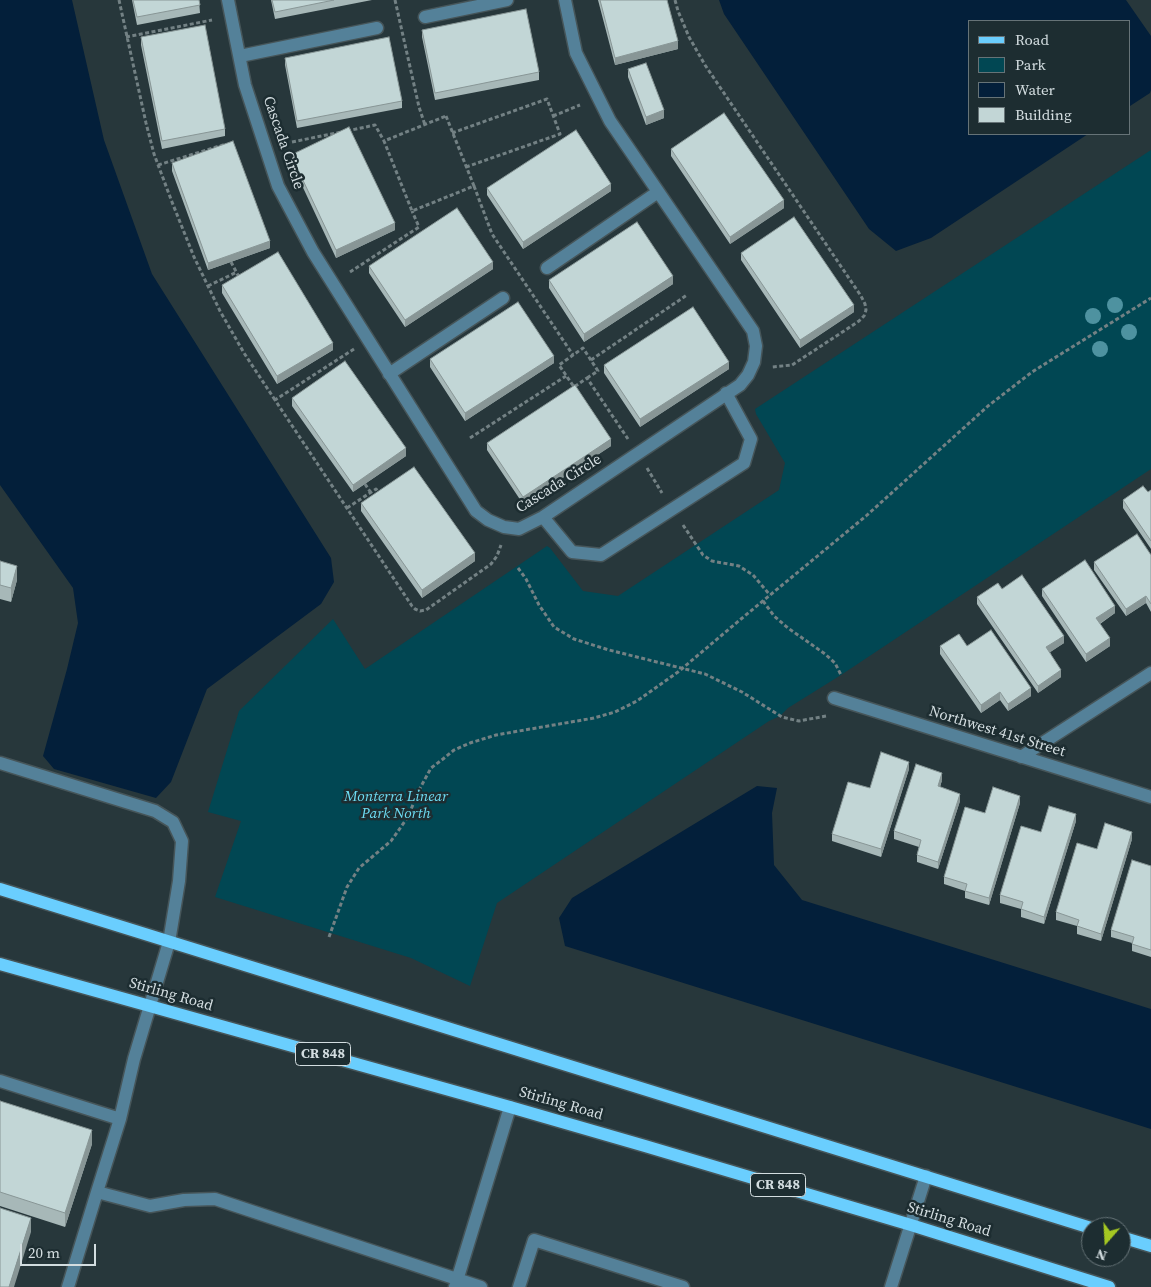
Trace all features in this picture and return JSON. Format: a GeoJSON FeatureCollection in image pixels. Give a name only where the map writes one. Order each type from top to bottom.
{"type":"FeatureCollection","features":[{"type":"Feature","properties":{"kind":"main road"},"geometry":{"type":"LineString","coordinates":[[0,889],[1081,1225]]}},
{"type":"Feature","properties":{"kind":"main road","name":"Stirling Road"},"geometry":{"type":"LineString","coordinates":[[0,964],[510,1107],[910,1225],[1109,1287]]}},
{"type":"Feature","properties":{"kind":"main road"},"geometry":{"type":"LineString","coordinates":[[1131,1240],[1151,1246]]}},
{"type":"Feature","properties":{"kind":"street","name":"Cascada Circle"},"geometry":{"type":"LineString","coordinates":[[228,0],[245,84],[278,186],[313,252],[476,511],[488,520],[504,527],[520,529],[543,517],[740,385],[748,375],[754,362],[756,346],[753,331],[610,121],[576,53],[565,0]]}},
{"type":"Feature","properties":{"kind":"street"},"geometry":{"type":"LineString","coordinates":[[425,17],[507,0]]}},
{"type":"Feature","properties":{"kind":"street"},"geometry":{"type":"LineString","coordinates":[[240,56],[377,28]]}},
{"type":"Feature","properties":{"kind":"street"},"geometry":{"type":"LineString","coordinates":[[547,268],[658,192]]}},
{"type":"Feature","properties":{"kind":"street"},"geometry":{"type":"LineString","coordinates":[[389,374],[503,298]]}},
{"type":"Feature","properties":{"kind":"street"},"geometry":{"type":"LineString","coordinates":[[543,517],[572,552],[601,555],[744,463],[751,439],[726,394]]}},
{"type":"Feature","properties":{"kind":"street"},"geometry":{"type":"LineString","coordinates":[[1021,757],[1151,673]]}},
{"type":"Feature","properties":{"kind":"street","name":"Northwest 41st Street"},"geometry":{"type":"LineString","coordinates":[[834,698],[1151,797]]}},
{"type":"Feature","properties":{"kind":"street"},"geometry":{"type":"LineString","coordinates":[[0,763],[155,811],[172,822],[182,841],[179,881],[170,942],[134,1059],[120,1120],[68,1287]]}},
{"type":"Feature","properties":{"kind":"street"},"geometry":{"type":"LineString","coordinates":[[0,1080],[120,1120]]}},
{"type":"Feature","properties":{"kind":"street"},"geometry":{"type":"LineString","coordinates":[[456,1283],[510,1107]]}},
{"type":"Feature","properties":{"kind":"street"},"geometry":{"type":"LineString","coordinates":[[891,1287],[926,1176]]}},
{"type":"Feature","properties":{"kind":"street"},"geometry":{"type":"LineString","coordinates":[[97,1192],[150,1206],[184,1200],[215,1200],[456,1283],[481,1287]]}},
{"type":"Feature","properties":{"kind":"street"},"geometry":{"type":"LineString","coordinates":[[519,1287],[534,1240],[684,1287]]}},
{"type":"Feature","properties":{"kind":"path"},"geometry":{"type":"LineString","coordinates":[[119,0],[146,123],[158,165],[194,257],[220,311],[274,400],[412,606],[415,609],[426,610],[490,564],[497,556],[502,539]]}},
{"type":"Feature","properties":{"kind":"path"},"geometry":{"type":"LineString","coordinates":[[395,0],[419,107],[425,125]]}},
{"type":"Feature","properties":{"kind":"path"},"geometry":{"type":"LineString","coordinates":[[675,0],[689,37],[705,65],[865,304],[864,316],[859,321],[799,361],[792,365],[769,366]]}},
{"type":"Feature","properties":{"kind":"path"},"geometry":{"type":"LineString","coordinates":[[126,37],[220,19]]}},
{"type":"Feature","properties":{"kind":"path"},"geometry":{"type":"LineString","coordinates":[[452,133],[547,99],[560,134],[466,167]]}},
{"type":"Feature","properties":{"kind":"path"},"geometry":{"type":"LineString","coordinates":[[553,116],[583,104]]}},
{"type":"Feature","properties":{"kind":"path"},"geometry":{"type":"LineString","coordinates":[[384,141],[446,116],[492,234],[573,355]]}},
{"type":"Feature","properties":{"kind":"path"},"geometry":{"type":"LineString","coordinates":[[292,142],[375,125],[384,141],[419,226],[350,272]]}},
{"type":"Feature","properties":{"kind":"path"},"geometry":{"type":"LineString","coordinates":[[158,165],[232,142]]}},
{"type":"Feature","properties":{"kind":"path"},"geometry":{"type":"LineString","coordinates":[[412,210],[474,186]]}},
{"type":"Feature","properties":{"kind":"path"},"geometry":{"type":"LineString","coordinates":[[231,262],[242,282]]}},
{"type":"Feature","properties":{"kind":"path"},"geometry":{"type":"LineString","coordinates":[[208,286],[236,272]]}},
{"type":"Feature","properties":{"kind":"path"},"geometry":{"type":"LineString","coordinates":[[590,360],[687,295]]}},
{"type":"Feature","properties":{"kind":"path"},"geometry":{"type":"LineString","coordinates":[[329,937],[347,887],[359,868],[391,840],[408,817],[418,792],[431,768],[443,758],[454,750],[470,743],[496,736],[594,718],[615,712],[637,701],[683,669],[866,516],[988,406],[1032,372],[1151,298]]}},
{"type":"Feature","properties":{"kind":"path"},"geometry":{"type":"LineString","coordinates":[[584,348],[598,372],[574,387],[559,365],[573,355],[584,348]]}},
{"type":"Feature","properties":{"kind":"path"},"geometry":{"type":"LineString","coordinates":[[274,400],[354,349]]}},
{"type":"Feature","properties":{"kind":"path"},"geometry":{"type":"LineString","coordinates":[[470,438],[566,376]]}},
{"type":"Feature","properties":{"kind":"path"},"geometry":{"type":"LineString","coordinates":[[587,378],[630,442]]}},
{"type":"Feature","properties":{"kind":"path"},"geometry":{"type":"LineString","coordinates":[[643,463],[666,497]]}},
{"type":"Feature","properties":{"kind":"path"},"geometry":{"type":"LineString","coordinates":[[365,484],[371,493]]}},
{"type":"Feature","properties":{"kind":"path"},"geometry":{"type":"LineString","coordinates":[[347,508],[376,489],[382,496]]}},
{"type":"Feature","properties":{"kind":"path"},"geometry":{"type":"LineString","coordinates":[[682,523],[703,555],[712,561],[739,566],[753,575],[770,595]]}},
{"type":"Feature","properties":{"kind":"path"},"geometry":{"type":"LineString","coordinates":[[518,568],[554,627],[574,639],[609,650],[704,674],[742,692],[782,717],[799,721],[829,716]]}},
{"type":"Feature","properties":{"kind":"path"},"geometry":{"type":"LineString","coordinates":[[763,601],[774,616],[835,663],[841,675]]}},
{"type":"Feature","properties":{"kind":"green space","name":"Monterra Linear Park North"},"geometry":{"type":"Polygon","coordinates":[[[1151,150],[1151,469],[841,675],[788,708],[780,716],[769,721],[497,903],[470,986],[411,958],[215,897],[241,821],[208,812],[239,711],[333,619],[365,669],[547,546],[583,591],[618,596],[779,490],[785,463],[756,414],[755,409],[1151,150]]]}},
{"type":"Feature","properties":{"kind":"water"},"geometry":{"type":"Polygon","coordinates":[[[0,0],[72,0],[104,140],[152,274],[331,558],[334,582],[321,604],[207,689],[171,782],[156,798],[54,769],[43,756],[78,623],[73,588],[0,485],[0,0]]]}},
{"type":"Feature","properties":{"kind":"water"},"geometry":{"type":"Polygon","coordinates":[[[719,0],[1126,0],[1151,36],[1151,90],[1150,93],[1131,105],[1131,20],[968,20],[968,135],[1086,135],[931,238],[896,251],[869,229],[724,14],[719,0]]]}},
{"type":"Feature","properties":{"kind":"water"},"geometry":{"type":"Polygon","coordinates":[[[757,786],[777,788],[772,813],[774,865],[802,900],[1151,1009],[1151,1129],[565,946],[559,918],[572,898],[757,786]]]}},
{"type":"Feature","properties":{"kind":"building"},"geometry":{"type":"Polygon","coordinates":[[[133,0],[199,0],[200,5],[137,17],[133,0]]]}},
{"type":"Feature","properties":{"kind":"building"},"geometry":{"type":"Polygon","coordinates":[[[272,0],[334,0],[275,12],[272,0]]]}},
{"type":"Feature","properties":{"kind":"building"},"geometry":{"type":"Polygon","coordinates":[[[600,0],[667,0],[678,41],[615,58],[600,0]]]}},
{"type":"Feature","properties":{"kind":"building"},"geometry":{"type":"Polygon","coordinates":[[[526,9],[539,72],[435,93],[422,30],[526,9]]]}},
{"type":"Feature","properties":{"kind":"building"},"geometry":{"type":"Polygon","coordinates":[[[205,25],[225,129],[162,141],[141,37],[205,25]]]}},
{"type":"Feature","properties":{"kind":"building"},"geometry":{"type":"Polygon","coordinates":[[[389,37],[402,101],[297,121],[285,58],[389,37]]]}},
{"type":"Feature","properties":{"kind":"building"},"geometry":{"type":"Polygon","coordinates":[[[646,63],[664,110],[646,117],[628,69],[646,63]]]}},
{"type":"Feature","properties":{"kind":"building"},"geometry":{"type":"Polygon","coordinates":[[[724,113],[784,200],[730,237],[671,149],[724,113]]]}},
{"type":"Feature","properties":{"kind":"building"},"geometry":{"type":"Polygon","coordinates":[[[349,127],[395,223],[336,250],[291,155],[349,127]]]}},
{"type":"Feature","properties":{"kind":"building"},"geometry":{"type":"Polygon","coordinates":[[[576,130],[611,184],[523,242],[487,188],[576,130]]]}},
{"type":"Feature","properties":{"kind":"building"},"geometry":{"type":"Polygon","coordinates":[[[233,141],[270,241],[208,263],[172,163],[233,141]]]}},
{"type":"Feature","properties":{"kind":"building"},"geometry":{"type":"Polygon","coordinates":[[[457,208],[493,262],[405,320],[369,266],[457,208]]]}},
{"type":"Feature","properties":{"kind":"building"},"geometry":{"type":"Polygon","coordinates":[[[794,217],[854,305],[800,340],[741,253],[794,217]]]}},
{"type":"Feature","properties":{"kind":"building"},"geometry":{"type":"Polygon","coordinates":[[[637,222],[673,276],[584,334],[549,280],[637,222]]]}},
{"type":"Feature","properties":{"kind":"building"},"geometry":{"type":"Polygon","coordinates":[[[278,252],[333,343],[277,376],[222,285],[278,252]]]}},
{"type":"Feature","properties":{"kind":"building"},"geometry":{"type":"Polygon","coordinates":[[[518,302],[554,356],[465,413],[430,359],[518,302]]]}},
{"type":"Feature","properties":{"kind":"building"},"geometry":{"type":"Polygon","coordinates":[[[693,307],[729,362],[640,419],[604,365],[693,307]]]}},
{"type":"Feature","properties":{"kind":"building"},"geometry":{"type":"Polygon","coordinates":[[[345,361],[406,448],[353,485],[292,398],[345,361]]]}},
{"type":"Feature","properties":{"kind":"building"},"geometry":{"type":"Polygon","coordinates":[[[575,385],[611,439],[523,497],[487,443],[575,385]]]}},
{"type":"Feature","properties":{"kind":"building"},"geometry":{"type":"Polygon","coordinates":[[[414,467],[475,553],[422,590],[361,503],[414,467]]]}},
{"type":"Feature","properties":{"kind":"building"},"geometry":{"type":"Polygon","coordinates":[[[1143,486],[1148,492],[1151,490],[1151,541],[1123,500],[1143,486]]]}},
{"type":"Feature","properties":{"kind":"building"},"geometry":{"type":"Polygon","coordinates":[[[1137,534],[1151,555],[1151,604],[1146,596],[1126,609],[1094,562],[1137,534]]]}},
{"type":"Feature","properties":{"kind":"building"},"geometry":{"type":"Polygon","coordinates":[[[1085,560],[1115,606],[1096,618],[1110,638],[1086,654],[1042,589],[1085,560]]]}},
{"type":"Feature","properties":{"kind":"building"},"geometry":{"type":"Polygon","coordinates":[[[0,561],[17,566],[11,588],[0,585],[0,561]]]}},
{"type":"Feature","properties":{"kind":"building"},"geometry":{"type":"Polygon","coordinates":[[[1022,575],[1064,636],[1046,647],[1061,670],[1038,686],[977,597],[998,583],[1002,589],[1022,575]]]}},
{"type":"Feature","properties":{"kind":"building"},"geometry":{"type":"Polygon","coordinates":[[[991,630],[1031,688],[1008,704],[1000,692],[981,705],[940,646],[959,634],[967,646],[991,630]]]}},
{"type":"Feature","properties":{"kind":"building"},"geometry":{"type":"Polygon","coordinates":[[[881,752],[909,762],[881,849],[832,834],[848,782],[870,788],[881,752]]]}},
{"type":"Feature","properties":{"kind":"building"},"geometry":{"type":"Polygon","coordinates":[[[916,764],[942,773],[938,786],[960,794],[938,862],[917,855],[921,840],[894,831],[916,764]]]}},
{"type":"Feature","properties":{"kind":"building"},"geometry":{"type":"Polygon","coordinates":[[[993,787],[1020,796],[989,898],[965,891],[967,884],[944,877],[965,807],[985,813],[993,787]]]}},
{"type":"Feature","properties":{"kind":"building"},"geometry":{"type":"Polygon","coordinates":[[[1049,806],[1076,814],[1044,917],[1021,909],[1023,902],[1000,895],[1021,826],[1041,832],[1049,806]]]}},
{"type":"Feature","properties":{"kind":"building"},"geometry":{"type":"Polygon","coordinates":[[[1105,823],[1132,832],[1101,934],[1077,926],[1079,920],[1056,912],[1077,843],[1097,849],[1105,823]]]}},
{"type":"Feature","properties":{"kind":"building"},"geometry":{"type":"Polygon","coordinates":[[[1132,860],[1151,866],[1151,950],[1132,944],[1134,937],[1111,930],[1132,860]]]}},
{"type":"Feature","properties":{"kind":"building"},"geometry":{"type":"Polygon","coordinates":[[[0,1101],[92,1130],[65,1213],[0,1192],[0,1101]]]}},
{"type":"Feature","properties":{"kind":"building"},"geometry":{"type":"Polygon","coordinates":[[[0,1208],[31,1218],[9,1287],[0,1287],[0,1208]]]}}]}
